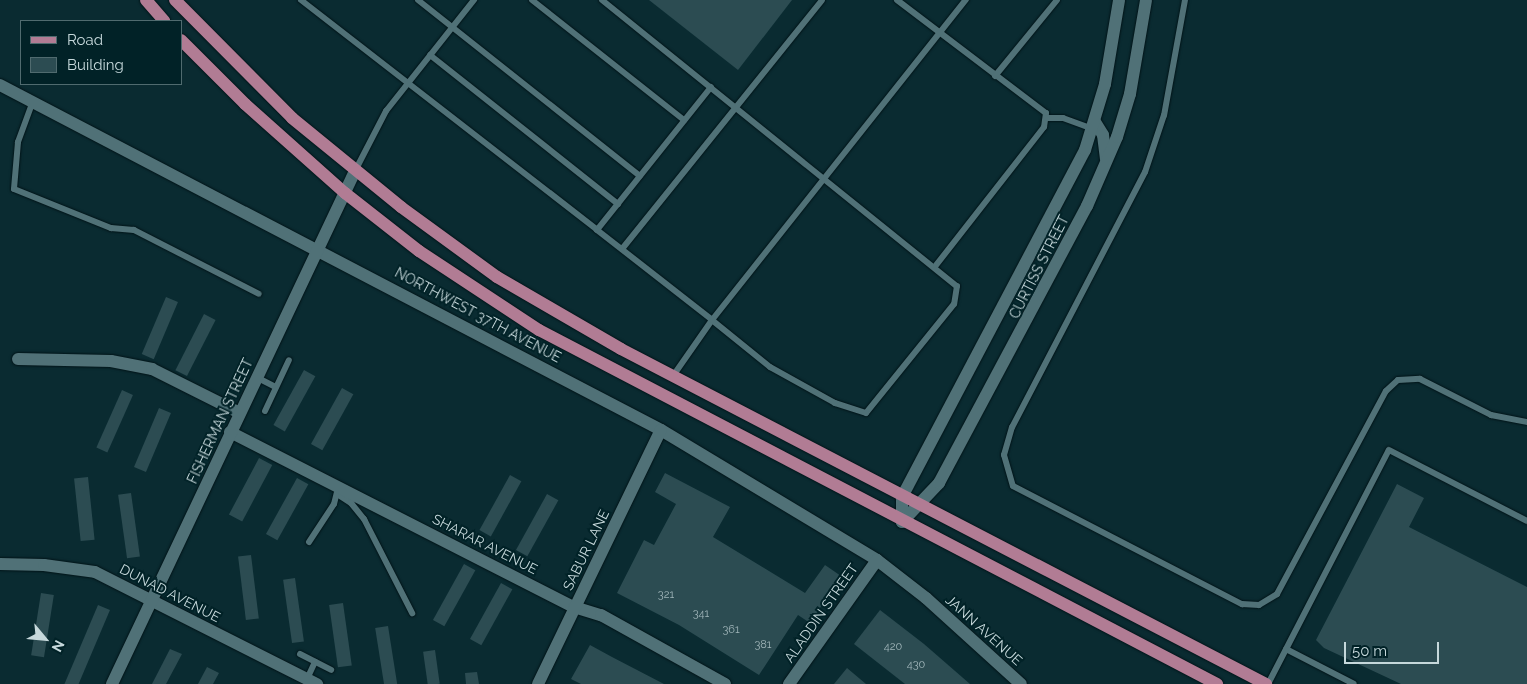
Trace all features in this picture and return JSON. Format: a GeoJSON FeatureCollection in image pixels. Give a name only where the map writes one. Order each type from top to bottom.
{"type":"FeatureCollection","features":[{"type":"Feature","properties":{"kind":"main road"},"geometry":{"type":"LineString","coordinates":[[146,0],[163,20]]}},
{"type":"Feature","properties":{"kind":"main road"},"geometry":{"type":"LineString","coordinates":[[175,0],[292,118],[355,171],[497,277],[672,376],[919,506],[1267,684]]}},
{"type":"Feature","properties":{"kind":"main road"},"geometry":{"type":"LineString","coordinates":[[182,41],[245,104],[345,193],[419,251],[539,330],[902,522],[1217,684]]}},
{"type":"Feature","properties":{"kind":"street","name":"CURTISS STREET"},"geometry":{"type":"LineString","coordinates":[[902,497],[1074,174],[1094,126],[1119,0]]}},
{"type":"Feature","properties":{"kind":"street","name":"CURTISS STREET"},"geometry":{"type":"LineString","coordinates":[[902,522],[939,483],[1028,320],[1106,164],[1130,94],[1146,0]]}},
{"type":"Feature","properties":{"kind":"street","name":"NORTHWEST 37TH AVENUE"},"geometry":{"type":"LineString","coordinates":[[0,85],[319,248],[662,430],[877,560],[926,598]]}},
{"type":"Feature","properties":{"kind":"street"},"geometry":{"type":"LineString","coordinates":[[1094,126],[1103,135],[1106,164]]}},
{"type":"Feature","properties":{"kind":"street","name":"FISHERMAN STREET"},"geometry":{"type":"LineString","coordinates":[[112,684],[154,601],[230,432],[355,171]]}},
{"type":"Feature","properties":{"kind":"street"},"geometry":{"type":"LineString","coordinates":[[18,359],[111,360],[152,369],[240,413]]}},
{"type":"Feature","properties":{"kind":"street","name":"SABUR LANE"},"geometry":{"type":"LineString","coordinates":[[538,684],[662,430]]}},
{"type":"Feature","properties":{"kind":"street","name":"SHARAR AVENUE"},"geometry":{"type":"LineString","coordinates":[[230,432],[337,490],[574,607],[601,615],[725,684]]}},
{"type":"Feature","properties":{"kind":"street"},"geometry":{"type":"LineString","coordinates":[[902,497],[902,522]]}},
{"type":"Feature","properties":{"kind":"street","name":"ALADDIN STREET"},"geometry":{"type":"LineString","coordinates":[[790,684],[877,560]]}},
{"type":"Feature","properties":{"kind":"street","name":"DUNAD AVENUE"},"geometry":{"type":"LineString","coordinates":[[0,564],[44,565],[95,572],[312,682]]}},
{"type":"Feature","properties":{"kind":"street","name":"JANN AVENUE"},"geometry":{"type":"LineString","coordinates":[[926,598],[1021,684]]}},
{"type":"Feature","properties":{"kind":"lane"},"geometry":{"type":"LineString","coordinates":[[301,0],[622,249],[770,367],[835,404],[866,413],[954,304],[957,286],[936,266],[602,0]]}},
{"type":"Feature","properties":{"kind":"lane"},"geometry":{"type":"LineString","coordinates":[[418,0],[640,176]]}},
{"type":"Feature","properties":{"kind":"lane"},"geometry":{"type":"LineString","coordinates":[[355,171],[386,112],[474,0]]}},
{"type":"Feature","properties":{"kind":"lane"},"geometry":{"type":"LineString","coordinates":[[532,0],[684,120]]}},
{"type":"Feature","properties":{"kind":"lane"},"geometry":{"type":"LineString","coordinates":[[622,249],[822,0]]}},
{"type":"Feature","properties":{"kind":"lane"},"geometry":{"type":"LineString","coordinates":[[897,0],[995,76],[1044,110],[1047,118],[1044,127],[936,266]]}},
{"type":"Feature","properties":{"kind":"lane"},"geometry":{"type":"LineString","coordinates":[[672,376],[712,320],[966,0]]}},
{"type":"Feature","properties":{"kind":"lane"},"geometry":{"type":"LineString","coordinates":[[995,76],[1057,0]]}},
{"type":"Feature","properties":{"kind":"lane"},"geometry":{"type":"LineString","coordinates":[[1185,0],[1164,116],[1145,172],[1012,427],[1004,455],[1013,486],[1242,604],[1259,606],[1277,594],[1386,391],[1398,380],[1420,379],[1491,415],[1527,422]]}},
{"type":"Feature","properties":{"kind":"lane"},"geometry":{"type":"LineString","coordinates":[[430,55],[618,204]]}},
{"type":"Feature","properties":{"kind":"lane"},"geometry":{"type":"LineString","coordinates":[[597,230],[711,87]]}},
{"type":"Feature","properties":{"kind":"lane"},"geometry":{"type":"LineString","coordinates":[[33,102],[18,142],[14,189],[111,228],[134,230],[259,294]]}},
{"type":"Feature","properties":{"kind":"lane"},"geometry":{"type":"LineString","coordinates":[[1047,118],[1064,118],[1094,126]]}},
{"type":"Feature","properties":{"kind":"lane"},"geometry":{"type":"LineString","coordinates":[[265,411],[289,360]]}},
{"type":"Feature","properties":{"kind":"lane"},"geometry":{"type":"LineString","coordinates":[[256,377],[276,387]]}},
{"type":"Feature","properties":{"kind":"lane"},"geometry":{"type":"LineString","coordinates":[[1267,684],[1389,450],[1527,521]]}},
{"type":"Feature","properties":{"kind":"lane"},"geometry":{"type":"LineString","coordinates":[[309,542],[337,490],[364,519],[412,614]]}},
{"type":"Feature","properties":{"kind":"lane"},"geometry":{"type":"LineString","coordinates":[[1286,649],[1354,684]]}},
{"type":"Feature","properties":{"kind":"lane"},"geometry":{"type":"LineString","coordinates":[[300,654],[331,670]]}},
{"type":"Feature","properties":{"kind":"lane"},"geometry":{"type":"LineString","coordinates":[[312,682],[315,662]]}},
{"type":"Feature","properties":{"kind":"building"},"geometry":{"type":"Polygon","coordinates":[[[649,0],[792,0],[738,70],[649,0]]]}},
{"type":"Feature","properties":{"kind":"building"},"geometry":{"type":"Polygon","coordinates":[[[166,297],[178,302],[154,359],[142,354],[166,297]]]}},
{"type":"Feature","properties":{"kind":"building"},"geometry":{"type":"Polygon","coordinates":[[[204,314],[216,320],[187,376],[175,370],[204,314]]]}},
{"type":"Feature","properties":{"kind":"building"},"geometry":{"type":"Polygon","coordinates":[[[304,370],[315,376],[285,431],[273,425],[304,370]]]}},
{"type":"Feature","properties":{"kind":"building"},"geometry":{"type":"Polygon","coordinates":[[[342,388],[353,394],[322,450],[311,444],[342,388]]]}},
{"type":"Feature","properties":{"kind":"building"},"geometry":{"type":"Polygon","coordinates":[[[122,390],[133,395],[107,452],[96,448],[122,390]]]}},
{"type":"Feature","properties":{"kind":"building"},"geometry":{"type":"Polygon","coordinates":[[[159,408],[171,413],[146,472],[134,467],[159,408]]]}},
{"type":"Feature","properties":{"kind":"building"},"geometry":{"type":"Polygon","coordinates":[[[259,458],[272,465],[242,522],[229,515],[259,458]]]}},
{"type":"Feature","properties":{"kind":"building"},"geometry":{"type":"Polygon","coordinates":[[[665,473],[730,507],[713,537],[805,593],[825,565],[841,576],[810,623],[798,615],[759,675],[679,625],[617,593],[644,540],[654,545],[676,504],[655,492],[665,473]]]}},
{"type":"Feature","properties":{"kind":"building"},"geometry":{"type":"Polygon","coordinates":[[[510,475],[521,481],[491,536],[479,530],[510,475]]]}},
{"type":"Feature","properties":{"kind":"building"},"geometry":{"type":"Polygon","coordinates":[[[88,477],[95,540],[81,541],[74,478],[88,477]]]}},
{"type":"Feature","properties":{"kind":"building"},"geometry":{"type":"Polygon","coordinates":[[[297,478],[308,484],[277,540],[266,534],[297,478]]]}},
{"type":"Feature","properties":{"kind":"building"},"geometry":{"type":"Polygon","coordinates":[[[1397,484],[1424,498],[1409,527],[1527,587],[1527,684],[1401,684],[1324,648],[1316,640],[1397,484]]]}},
{"type":"Feature","properties":{"kind":"building"},"geometry":{"type":"Polygon","coordinates":[[[131,493],[140,556],[127,558],[118,495],[131,493]]]}},
{"type":"Feature","properties":{"kind":"building"},"geometry":{"type":"Polygon","coordinates":[[[547,494],[558,500],[527,556],[516,550],[547,494]]]}},
{"type":"Feature","properties":{"kind":"building"},"geometry":{"type":"Polygon","coordinates":[[[251,555],[259,619],[246,620],[238,557],[251,555]]]}},
{"type":"Feature","properties":{"kind":"building"},"geometry":{"type":"Polygon","coordinates":[[[464,564],[475,570],[444,626],[433,620],[464,564]]]}},
{"type":"Feature","properties":{"kind":"building"},"geometry":{"type":"Polygon","coordinates":[[[295,578],[304,641],[292,643],[283,580],[295,578]]]}},
{"type":"Feature","properties":{"kind":"building"},"geometry":{"type":"Polygon","coordinates":[[[501,583],[512,589],[481,645],[470,639],[501,583]]]}},
{"type":"Feature","properties":{"kind":"building"},"geometry":{"type":"Polygon","coordinates":[[[41,593],[54,595],[44,657],[31,655],[41,593]]]}},
{"type":"Feature","properties":{"kind":"building"},"geometry":{"type":"Polygon","coordinates":[[[343,603],[352,665],[338,667],[329,605],[343,603]]]}},
{"type":"Feature","properties":{"kind":"building"},"geometry":{"type":"Polygon","coordinates":[[[98,605],[110,610],[79,684],[64,684],[98,605]]]}},
{"type":"Feature","properties":{"kind":"building"},"geometry":{"type":"Polygon","coordinates":[[[880,610],[924,644],[970,684],[905,684],[854,644],[880,610]]]}},
{"type":"Feature","properties":{"kind":"building"},"geometry":{"type":"Polygon","coordinates":[[[388,626],[397,684],[384,684],[375,628],[388,626]]]}},
{"type":"Feature","properties":{"kind":"building"},"geometry":{"type":"Polygon","coordinates":[[[590,645],[664,684],[581,684],[571,679],[590,645]]]}},
{"type":"Feature","properties":{"kind":"building"},"geometry":{"type":"Polygon","coordinates":[[[170,649],[182,654],[166,684],[152,684],[170,649]]]}},
{"type":"Feature","properties":{"kind":"building"},"geometry":{"type":"Polygon","coordinates":[[[435,650],[440,684],[428,684],[423,652],[435,650]]]}},
{"type":"Feature","properties":{"kind":"building"},"geometry":{"type":"Polygon","coordinates":[[[207,667],[219,673],[213,684],[198,684],[207,667]]]}},
{"type":"Feature","properties":{"kind":"building"},"geometry":{"type":"Polygon","coordinates":[[[847,668],[866,684],[834,684],[847,668]]]}},
{"type":"Feature","properties":{"kind":"building"},"geometry":{"type":"Polygon","coordinates":[[[477,672],[479,684],[466,684],[465,673],[477,672]]]}}]}
